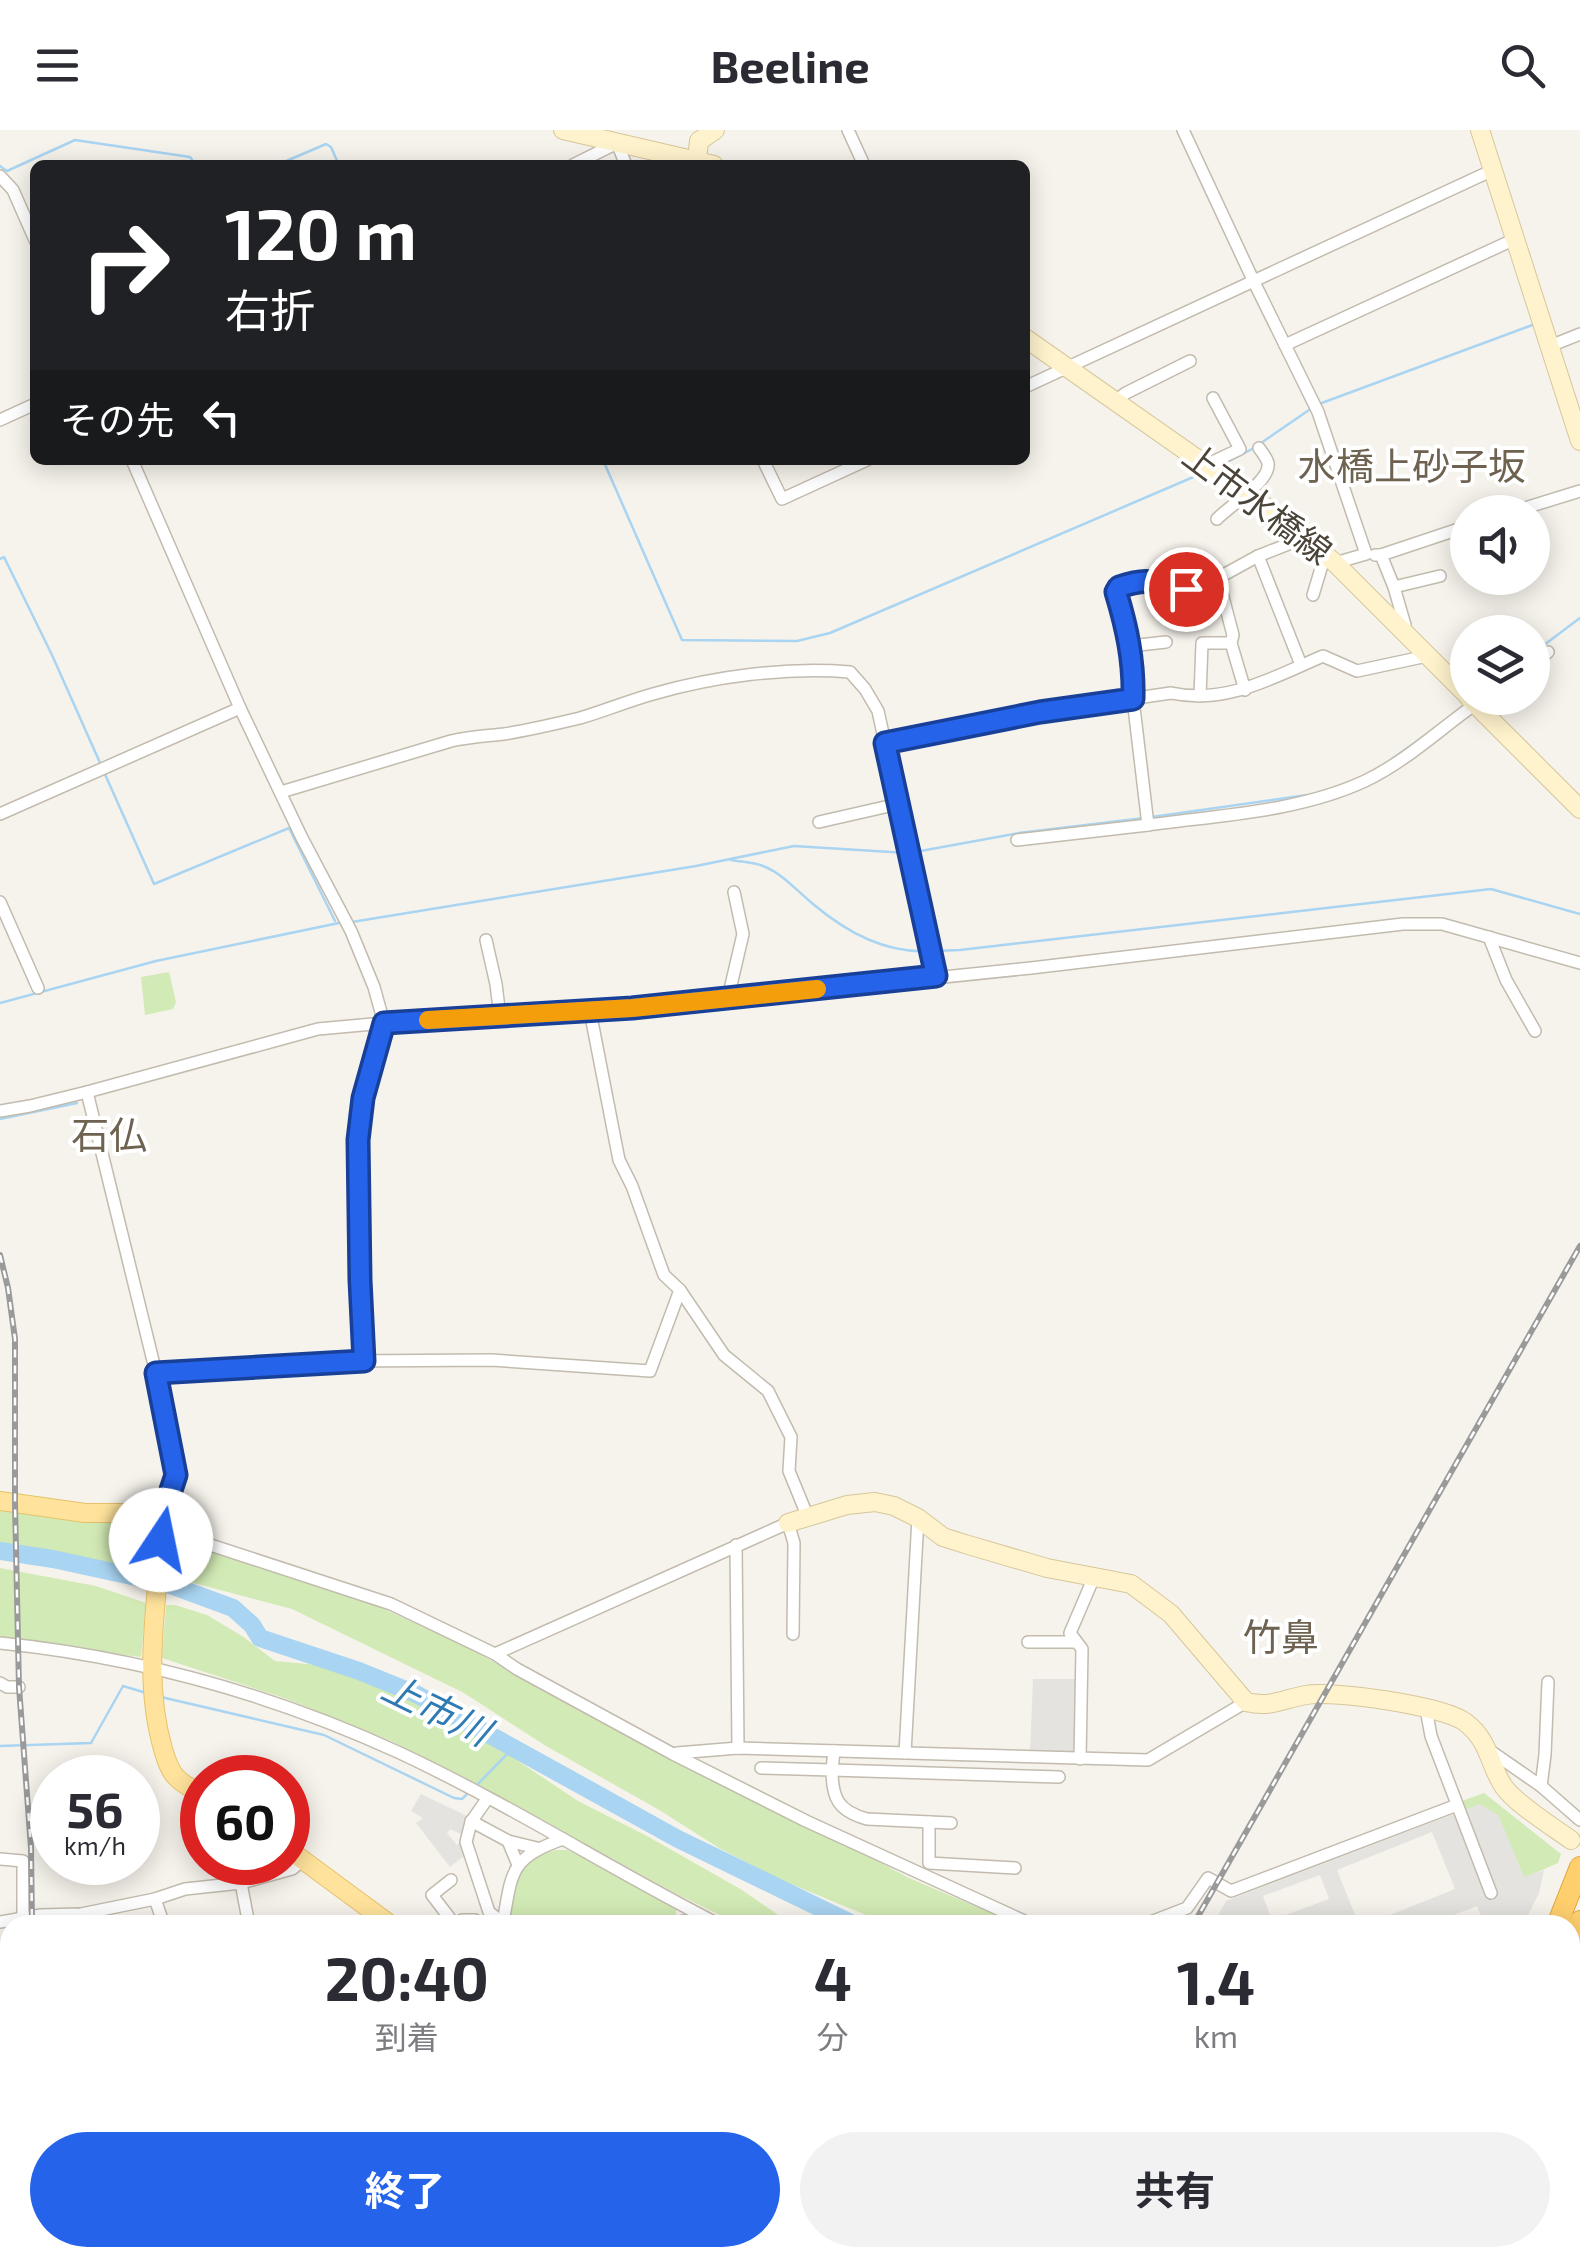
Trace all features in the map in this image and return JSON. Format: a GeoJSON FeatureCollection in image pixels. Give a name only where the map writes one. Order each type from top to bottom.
{"type":"FeatureCollection","features":[{"type":"Feature","properties":{"kind":"highway"},"geometry":{"type":"LineString","coordinates":[[1561,1915],[1580,1868]]}},
{"type":"Feature","properties":{"kind":"main road"},"geometry":{"type":"LineString","coordinates":[[0,1502],[85,1514],[134,1513],[152,1517],[160,1532],[152,1666],[154,1708],[167,1762],[180,1781]]}},
{"type":"Feature","properties":{"kind":"main road"},"geometry":{"type":"LineString","coordinates":[[310,1865],[377,1915]]}},
{"type":"Feature","properties":{"kind":"street"},"geometry":{"type":"LineString","coordinates":[[563,130],[693,160]]}},
{"type":"Feature","properties":{"kind":"street"},"geometry":{"type":"LineString","coordinates":[[705,160],[700,140],[715,130]]}},
{"type":"Feature","properties":{"kind":"street"},"geometry":{"type":"LineString","coordinates":[[848,130],[862,160]]}},
{"type":"Feature","properties":{"kind":"street"},"geometry":{"type":"LineString","coordinates":[[1184,130],[1318,412],[1366,554]]}},
{"type":"Feature","properties":{"kind":"street"},"geometry":{"type":"LineString","coordinates":[[1480,130],[1580,441]]}},
{"type":"Feature","properties":{"kind":"street"},"geometry":{"type":"LineString","coordinates":[[583,160],[617,143]]}},
{"type":"Feature","properties":{"kind":"street"},"geometry":{"type":"LineString","coordinates":[[617,143],[624,160]]}},
{"type":"Feature","properties":{"kind":"street"},"geometry":{"type":"LineString","coordinates":[[1030,385],[1493,170]]}},
{"type":"Feature","properties":{"kind":"street"},"geometry":{"type":"LineString","coordinates":[[0,176],[13,190],[30,229]]}},
{"type":"Feature","properties":{"kind":"street"},"geometry":{"type":"LineString","coordinates":[[1285,344],[1515,239]]}},
{"type":"Feature","properties":{"kind":"street"},"geometry":{"type":"LineString","coordinates":[[1550,346],[1580,334]]}},
{"type":"Feature","properties":{"kind":"street","name":"上市水橋線"},"geometry":{"type":"LineString","coordinates":[[1030,342],[1248,494],[1304,538],[1450,677]]}},
{"type":"Feature","properties":{"kind":"street"},"geometry":{"type":"LineString","coordinates":[[1115,401],[1190,361]]}},
{"type":"Feature","properties":{"kind":"street"},"geometry":{"type":"LineString","coordinates":[[1206,465],[1240,449],[1213,398]]}},
{"type":"Feature","properties":{"kind":"street"},"geometry":{"type":"LineString","coordinates":[[0,420],[30,406]]}},
{"type":"Feature","properties":{"kind":"street"},"geometry":{"type":"LineString","coordinates":[[1217,518],[1248,494],[1269,468],[1260,448]]}},
{"type":"Feature","properties":{"kind":"street"},"geometry":{"type":"LineString","coordinates":[[134,465],[240,708],[300,836],[351,931],[384,1023],[363,1098],[358,1140],[364,1361]]}},
{"type":"Feature","properties":{"kind":"street"},"geometry":{"type":"LineString","coordinates":[[766,465],[782,499],[857,465]]}},
{"type":"Feature","properties":{"kind":"street"},"geometry":{"type":"LineString","coordinates":[[1550,500],[1580,491]]}},
{"type":"Feature","properties":{"kind":"street"},"geometry":{"type":"LineString","coordinates":[[1313,595],[1330,559],[1382,555],[1450,532]]}},
{"type":"Feature","properties":{"kind":"street"},"geometry":{"type":"LineString","coordinates":[[1148,824],[1130,646],[1116,592],[1136,581],[1154,580],[1186,589],[1304,538]]}},
{"type":"Feature","properties":{"kind":"street"},"geometry":{"type":"LineString","coordinates":[[1382,555],[1405,624],[1404,633]]}},
{"type":"Feature","properties":{"kind":"street"},"geometry":{"type":"LineString","coordinates":[[1258,556],[1300,666]]}},
{"type":"Feature","properties":{"kind":"street"},"geometry":{"type":"LineString","coordinates":[[1394,588],[1440,576]]}},
{"type":"Feature","properties":{"kind":"street"},"geometry":{"type":"LineString","coordinates":[[1218,578],[1245,690]]}},
{"type":"Feature","properties":{"kind":"street"},"geometry":{"type":"LineString","coordinates":[[1130,646],[1166,642]]}},
{"type":"Feature","properties":{"kind":"street"},"geometry":{"type":"LineString","coordinates":[[1200,696],[1202,643],[1231,643]]}},
{"type":"Feature","properties":{"kind":"street"},"geometry":{"type":"LineString","coordinates":[[885,743],[1040,712],[1171,694],[1200,696],[1245,690],[1323,656],[1357,670],[1427,656]]}},
{"type":"Feature","properties":{"kind":"street"},"geometry":{"type":"LineString","coordinates":[[281,792],[451,741],[580,718],[686,687],[783,672],[850,672],[878,711],[936,976]]}},
{"type":"Feature","properties":{"kind":"street"},"geometry":{"type":"LineString","coordinates":[[0,814],[240,708]]}},
{"type":"Feature","properties":{"kind":"street"},"geometry":{"type":"LineString","coordinates":[[1017,840],[1294,804],[1340,791],[1408,756],[1455,715]]}},
{"type":"Feature","properties":{"kind":"street","name":"上市水橋線"},"geometry":{"type":"LineString","coordinates":[[1490,715],[1580,809]]}},
{"type":"Feature","properties":{"kind":"street"},"geometry":{"type":"LineString","coordinates":[[819,822],[898,804]]}},
{"type":"Feature","properties":{"kind":"street"},"geometry":{"type":"LineString","coordinates":[[728,998],[744,934],[734,892]]}},
{"type":"Feature","properties":{"kind":"street"},"geometry":{"type":"LineString","coordinates":[[0,902],[38,988]]}},
{"type":"Feature","properties":{"kind":"street"},"geometry":{"type":"LineString","coordinates":[[0,1111],[88,1092],[318,1029],[728,998],[1030,968],[1403,924],[1442,924],[1580,963]]}},
{"type":"Feature","properties":{"kind":"street"},"geometry":{"type":"LineString","coordinates":[[1489,937],[1506,980],[1535,1030]]}},
{"type":"Feature","properties":{"kind":"street"},"geometry":{"type":"LineString","coordinates":[[486,940],[500,1016]]}},
{"type":"Feature","properties":{"kind":"street"},"geometry":{"type":"LineString","coordinates":[[590,1011],[619,1160],[664,1275],[680,1290],[724,1355],[768,1392],[792,1438],[789,1471],[808,1516]]}},
{"type":"Feature","properties":{"kind":"street"},"geometry":{"type":"LineString","coordinates":[[88,1092],[156,1373],[176,1475],[160,1532],[391,1604],[495,1654],[673,1754],[806,1821],[1011,1915]]}},
{"type":"Feature","properties":{"kind":"street"},"geometry":{"type":"LineString","coordinates":[[156,1373],[364,1361],[491,1360],[650,1371],[680,1290]]}},
{"type":"Feature","properties":{"kind":"street"},"geometry":{"type":"LineString","coordinates":[[495,1654],[788,1523],[846,1505],[875,1502],[918,1518],[943,1537],[1047,1568],[1131,1584],[1171,1614],[1246,1702],[1260,1706],[1308,1695],[1347,1695],[1462,1719],[1481,1736],[1504,1788],[1571,1840]]}},
{"type":"Feature","properties":{"kind":"street"},"geometry":{"type":"LineString","coordinates":[[904,1753],[918,1518]]}},
{"type":"Feature","properties":{"kind":"street"},"geometry":{"type":"LineString","coordinates":[[788,1523],[794,1543],[793,1634]]}},
{"type":"Feature","properties":{"kind":"street"},"geometry":{"type":"LineString","coordinates":[[736,1546],[738,1748]]}},
{"type":"Feature","properties":{"kind":"street"},"geometry":{"type":"LineString","coordinates":[[1080,1758],[1082,1649],[1070,1633],[1094,1577]]}},
{"type":"Feature","properties":{"kind":"street"},"geometry":{"type":"LineString","coordinates":[[1028,1642],[1076,1642]]}},
{"type":"Feature","properties":{"kind":"street"},"geometry":{"type":"LineString","coordinates":[[0,1643],[60,1649],[152,1666],[314,1718],[400,1753],[702,1915]]}},
{"type":"Feature","properties":{"kind":"street"},"geometry":{"type":"LineString","coordinates":[[1541,1786],[1548,1682]]}},
{"type":"Feature","properties":{"kind":"street"},"geometry":{"type":"LineString","coordinates":[[0,1683],[7,1688],[19,1686]]}},
{"type":"Feature","properties":{"kind":"street"},"geometry":{"type":"LineString","coordinates":[[673,1754],[738,1748],[1148,1760],[1246,1702]]}},
{"type":"Feature","properties":{"kind":"street"},"geometry":{"type":"LineString","coordinates":[[1426,1709],[1431,1736],[1490,1893]]}},
{"type":"Feature","properties":{"kind":"street"},"geometry":{"type":"LineString","coordinates":[[1489,1750],[1541,1786],[1580,1820]]}},
{"type":"Feature","properties":{"kind":"street"},"geometry":{"type":"LineString","coordinates":[[834,1751],[832,1792],[839,1804],[856,1815],[950,1823]]}},
{"type":"Feature","properties":{"kind":"street"},"geometry":{"type":"LineString","coordinates":[[760,1768],[1059,1776]]}},
{"type":"Feature","properties":{"kind":"street"},"geometry":{"type":"LineString","coordinates":[[486,1799],[472,1821],[466,1842],[492,1915]]}},
{"type":"Feature","properties":{"kind":"street"},"geometry":{"type":"LineString","coordinates":[[1169,1915],[1187,1908],[1208,1878],[1231,1891],[1458,1805]]}},
{"type":"Feature","properties":{"kind":"street"},"geometry":{"type":"LineString","coordinates":[[472,1821],[508,1841],[537,1848]]}},
{"type":"Feature","properties":{"kind":"street"},"geometry":{"type":"LineString","coordinates":[[929,1822],[929,1863],[1015,1868]]}},
{"type":"Feature","properties":{"kind":"street"},"geometry":{"type":"LineString","coordinates":[[505,1915],[511,1877],[522,1859],[537,1848],[564,1839]]}},
{"type":"Feature","properties":{"kind":"street"},"geometry":{"type":"LineString","coordinates":[[508,1841],[518,1865]]}},
{"type":"Feature","properties":{"kind":"street"},"geometry":{"type":"LineString","coordinates":[[0,1858],[23,1860],[23,1915]]}},
{"type":"Feature","properties":{"kind":"street"},"geometry":{"type":"LineString","coordinates":[[448,1915],[432,1895],[451,1880]]}},
{"type":"Feature","properties":{"kind":"street"},"geometry":{"type":"LineString","coordinates":[[74,1915],[185,1889],[222,1885]]}},
{"type":"Feature","properties":{"kind":"street"},"geometry":{"type":"LineString","coordinates":[[241,1885],[246,1915]]}},
{"type":"Feature","properties":{"kind":"street"},"geometry":{"type":"LineString","coordinates":[[155,1899],[161,1915]]}},
{"type":"Feature","properties":{"kind":"green space"},"geometry":{"type":"Polygon","coordinates":[[[169,972],[176,1002],[173,1009],[145,1015],[141,977],[169,972]]]}},
{"type":"Feature","properties":{"kind":"green space"},"geometry":{"type":"Polygon","coordinates":[[[0,1510],[68,1520],[137,1522],[163,1542],[196,1544],[366,1601],[463,1645],[708,1779],[909,1878],[996,1915],[866,1915],[779,1879],[719,1848],[464,1693],[292,1609],[167,1576],[0,1548],[0,1510]]]}},
{"type":"Feature","properties":{"kind":"green space"},"geometry":{"type":"Polygon","coordinates":[[[0,1568],[96,1586],[146,1603],[141,1657],[0,1639],[0,1568]]]}},
{"type":"Feature","properties":{"kind":"green space"},"geometry":{"type":"Polygon","coordinates":[[[166,1605],[175,1605],[207,1615],[275,1661],[372,1670],[578,1801],[742,1890],[778,1915],[720,1915],[391,1741],[287,1699],[162,1658],[166,1605]]]}},
{"type":"Feature","properties":{"kind":"green space"},"geometry":{"type":"Polygon","coordinates":[[[1484,1793],[1561,1854],[1558,1863],[1524,1878],[1498,1815],[1463,1811],[1459,1802],[1484,1793]]]}},
{"type":"Feature","properties":{"kind":"green space"},"geometry":{"type":"Polygon","coordinates":[[[568,1850],[676,1908],[676,1915],[509,1915],[517,1877],[540,1856],[568,1850]]]}},
{"type":"Feature","properties":{"kind":"shaded area"},"geometry":{"type":"Polygon","coordinates":[[[1033,1679],[1077,1679],[1074,1751],[1030,1752],[1033,1679]]]}},
{"type":"Feature","properties":{"kind":"shaded area"},"geometry":{"type":"Polygon","coordinates":[[[421,1794],[469,1817],[463,1835],[450,1829],[447,1833],[457,1845],[462,1842],[465,1855],[450,1867],[416,1823],[423,1818],[411,1811],[421,1794]]]}},
{"type":"Feature","properties":{"kind":"shaded area"},"geometry":{"type":"Polygon","coordinates":[[[1480,1804],[1498,1815],[1524,1877],[1544,1870],[1528,1915],[1481,1915],[1477,1906],[1454,1915],[1390,1915],[1455,1889],[1432,1832],[1337,1870],[1355,1915],[1286,1915],[1329,1899],[1320,1875],[1263,1896],[1270,1915],[1218,1915],[1226,1901],[1480,1804]]]}},
{"type":"Feature","properties":{"kind":"waterway"},"geometry":{"type":"LineString","coordinates":[[31,160],[75,140],[192,160]]}},
{"type":"Feature","properties":{"kind":"waterway"},"geometry":{"type":"LineString","coordinates":[[289,160],[326,144],[337,160]]}},
{"type":"Feature","properties":{"kind":"waterway"},"geometry":{"type":"LineString","coordinates":[[0,166],[7,171],[30,161]]}},
{"type":"Feature","properties":{"kind":"waterway"},"geometry":{"type":"LineString","coordinates":[[1319,404],[1535,324]]}},
{"type":"Feature","properties":{"kind":"waterway"},"geometry":{"type":"LineString","coordinates":[[1261,443],[1312,408]]}},
{"type":"Feature","properties":{"kind":"waterway"},"geometry":{"type":"LineString","coordinates":[[1222,465],[1254,448]]}},
{"type":"Feature","properties":{"kind":"waterway"},"geometry":{"type":"LineString","coordinates":[[605,465],[682,640],[797,641],[830,633],[1205,472]]}},
{"type":"Feature","properties":{"kind":"waterway"},"geometry":{"type":"LineString","coordinates":[[0,559],[4,557],[101,765]]}},
{"type":"Feature","properties":{"kind":"waterway"},"geometry":{"type":"LineString","coordinates":[[1550,640],[1580,618]]}},
{"type":"Feature","properties":{"kind":"waterway"},"geometry":{"type":"LineString","coordinates":[[1392,759],[1426,735]]}},
{"type":"Feature","properties":{"kind":"waterway"},"geometry":{"type":"LineString","coordinates":[[104,772],[154,884],[289,828],[335,921]]}},
{"type":"Feature","properties":{"kind":"waterway"},"geometry":{"type":"LineString","coordinates":[[1152,817],[1307,795]]}},
{"type":"Feature","properties":{"kind":"waterway"},"geometry":{"type":"LineString","coordinates":[[915,852],[1019,833],[1144,818]]}},
{"type":"Feature","properties":{"kind":"waterway"},"geometry":{"type":"LineString","coordinates":[[352,922],[696,866],[794,846],[907,853]]}},
{"type":"Feature","properties":{"kind":"waterway"},"geometry":{"type":"LineString","coordinates":[[731,860],[770,869],[825,914],[866,938],[896,948],[927,951]]}},
{"type":"Feature","properties":{"kind":"waterway"},"geometry":{"type":"LineString","coordinates":[[935,951],[1491,889],[1580,914]]}},
{"type":"Feature","properties":{"kind":"waterway"},"geometry":{"type":"LineString","coordinates":[[0,1003],[156,961],[339,923]]}},
{"type":"Feature","properties":{"kind":"waterway"},"geometry":{"type":"LineString","coordinates":[[0,1119],[77,1103]]}},
{"type":"Feature","properties":{"kind":"waterway","name":"上市川"},"geometry":{"type":"LineString","coordinates":[[0,1551],[168,1584],[233,1608],[260,1638],[416,1694],[678,1839],[834,1915]]}},
{"type":"Feature","properties":{"kind":"waterway"},"geometry":{"type":"LineString","coordinates":[[0,1746],[91,1743],[123,1686],[143,1692]]}},
{"type":"Feature","properties":{"kind":"waterway"},"geometry":{"type":"LineString","coordinates":[[161,1697],[324,1735],[454,1798],[462,1799],[470,1791]]}},
{"type":"Feature","properties":{"kind":"waterway"},"geometry":{"type":"LineString","coordinates":[[476,1786],[514,1747]]}},
{"type":"Feature","properties":{"kind":"railway"},"geometry":{"type":"LineString","coordinates":[[1199,1915],[1580,1246]]}},
{"type":"Feature","properties":{"kind":"railway"},"geometry":{"type":"LineString","coordinates":[[0,1255],[15,1339],[19,1687],[32,1915]]}},
{"type":"Feature","properties":{"kind":"slow traffic"},"geometry":{"type":"LineString","coordinates":[[428,1020],[632,1008],[817,989]]}},
{"type":"Feature","properties":{"kind":"district","name":"水橋上砂子坂"},"geometry":{"type":"Point","coordinates":[1412,467]}},
{"type":"Feature","properties":{"kind":"district","name":"石仏"},"geometry":{"type":"Point","coordinates":[109,1136]}},
{"type":"Feature","properties":{"kind":"district","name":"竹鼻"},"geometry":{"type":"Point","coordinates":[1281,1638]}},
{"type":"Feature","properties":{"kind":"route"},"geometry":{"type":"LineString","coordinates":[[161,1540],[159,1526],[176,1475],[156,1373],[364,1361],[358,1140],[363,1098],[384,1023],[632,1008],[936,976],[885,743],[1040,712],[1133,699],[1129,635],[1116,592],[1136,581],[1154,580],[1186,589]]}}]}
